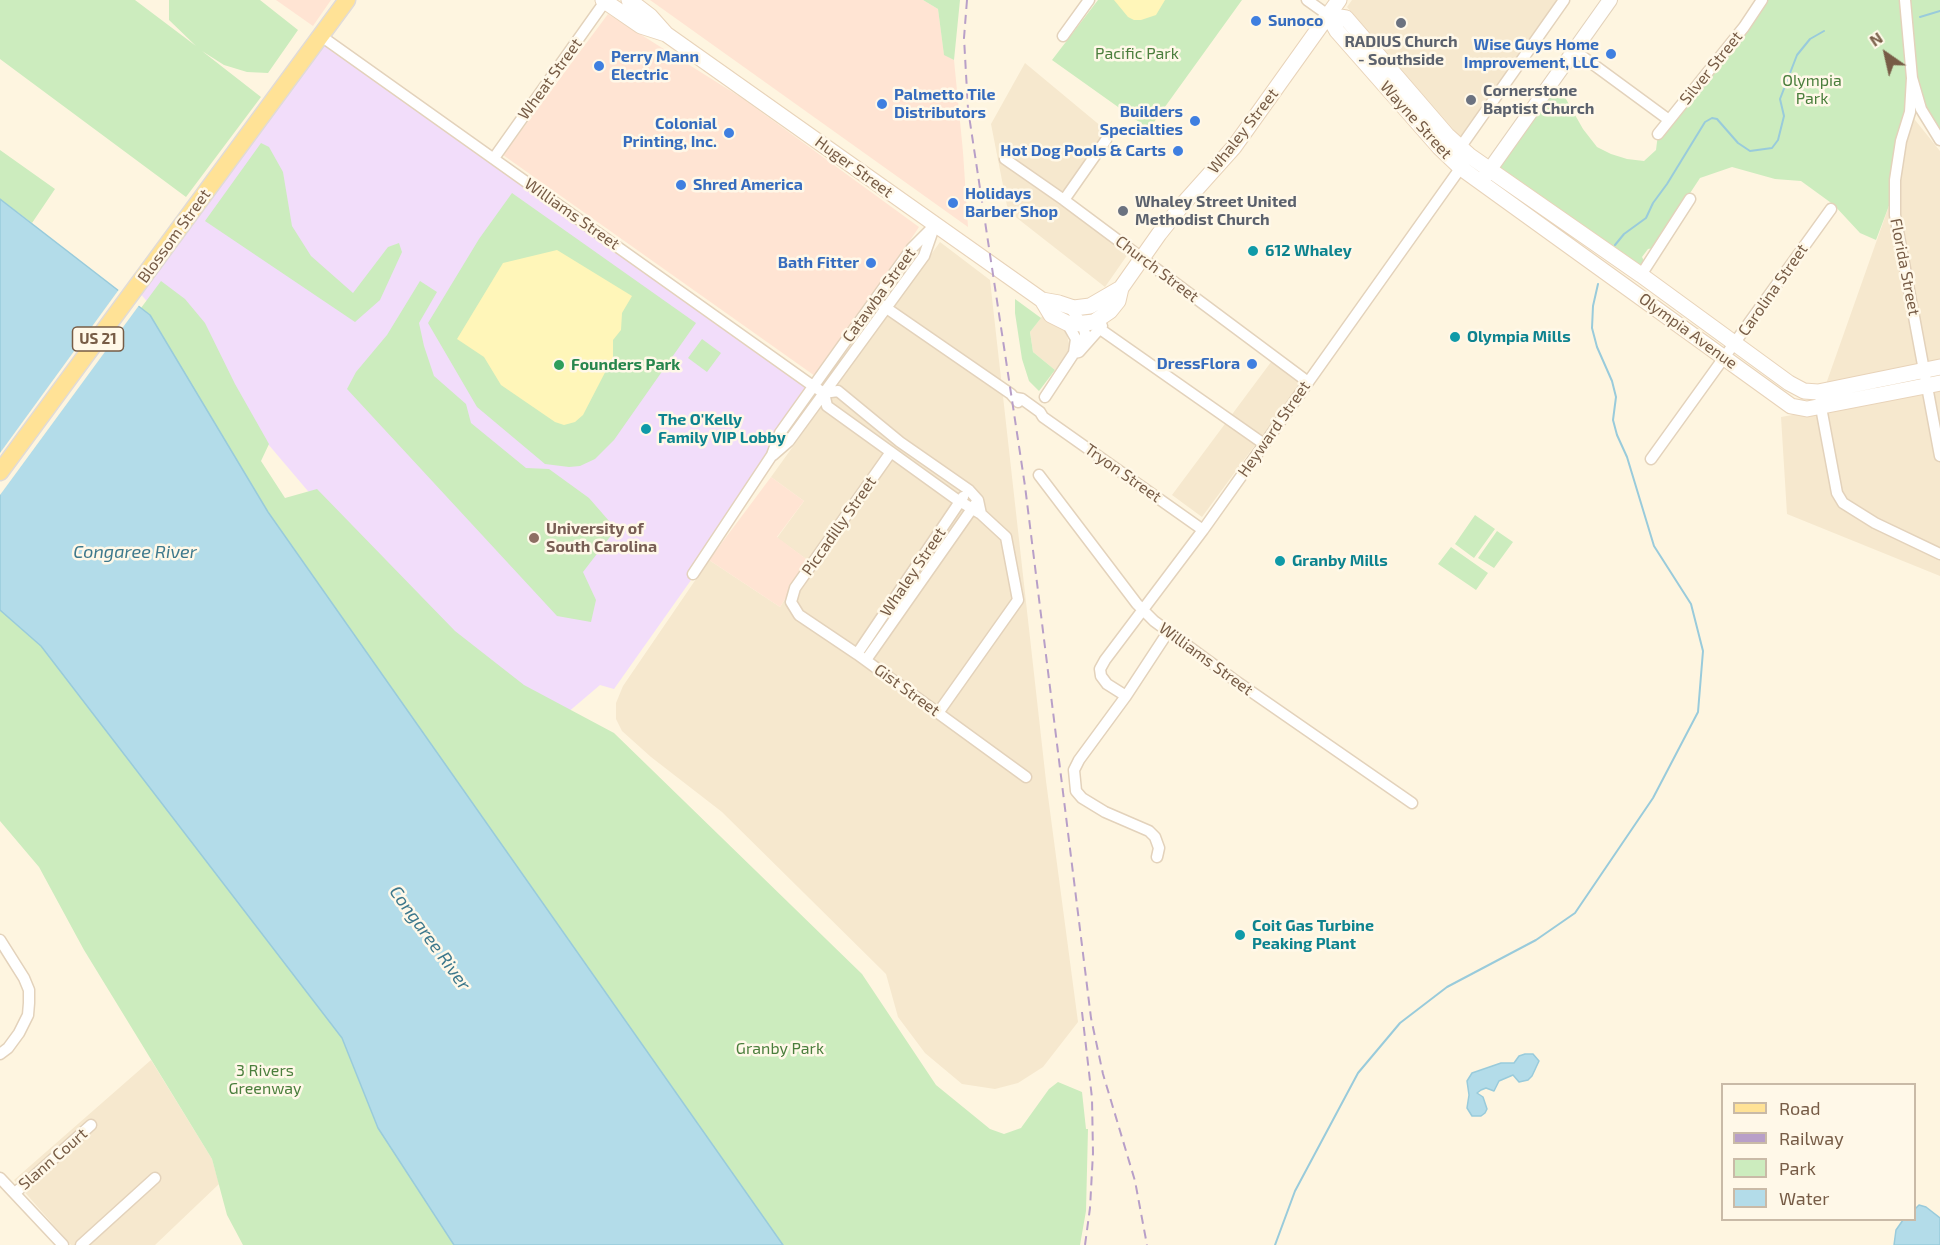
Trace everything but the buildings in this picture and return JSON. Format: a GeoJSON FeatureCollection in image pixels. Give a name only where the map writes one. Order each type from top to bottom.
{"type":"FeatureCollection","features":[{"type":"Feature","properties":{"kind":"main road","name":"Blossom Street"},"geometry":{"type":"LineString","coordinates":[[0,472],[347,0]]}},
{"type":"Feature","properties":{"kind":"main road","name":"Huger Street"},"geometry":{"type":"LineString","coordinates":[[629,0],[650,16],[666,34],[1042,300]]}},
{"type":"Feature","properties":{"kind":"main road","name":"Whaley Street"},"geometry":{"type":"LineString","coordinates":[[1042,300],[1069,306],[1090,306],[1106,299],[1121,288],[1177,212],[1234,147],[1339,0]]}},
{"type":"Feature","properties":{"kind":"main road","name":"Huger Street"},"geometry":{"type":"LineString","coordinates":[[605,1],[641,26],[666,34]]}},
{"type":"Feature","properties":{"kind":"main road","name":"Wayne Street"},"geometry":{"type":"LineString","coordinates":[[1328,15],[1346,18],[1447,135],[1461,158]]}},
{"type":"Feature","properties":{"kind":"main road","name":"Olympia Avenue"},"geometry":{"type":"LineString","coordinates":[[1461,158],[1490,170],[1641,275],[1789,383],[1820,399],[1933,384]]}},
{"type":"Feature","properties":{"kind":"main road","name":"Olympia Avenue"},"geometry":{"type":"LineString","coordinates":[[1461,158],[1480,183],[1791,406],[1807,409],[1820,399],[1932,368]]}},
{"type":"Feature","properties":{"kind":"main road","name":"Whaley Street"},"geometry":{"type":"LineString","coordinates":[[1110,310],[1118,301],[1121,288]]}},
{"type":"Feature","properties":{"kind":"main road"},"geometry":{"type":"LineString","coordinates":[[1042,300],[1051,315],[1075,324],[1100,319],[1110,310]]}},
{"type":"Feature","properties":{"kind":"street"},"geometry":{"type":"LineString","coordinates":[[1063,36],[1089,0]]}},
{"type":"Feature","properties":{"kind":"street","name":"Wayne Street"},"geometry":{"type":"LineString","coordinates":[[1307,0],[1328,15]]}},
{"type":"Feature","properties":{"kind":"street","name":"Heyward Street"},"geometry":{"type":"LineString","coordinates":[[1126,696],[1107,684],[1101,676],[1100,669],[1117,642],[1203,530],[1308,382],[1461,158],[1564,0]]}},
{"type":"Feature","properties":{"kind":"street"},"geometry":{"type":"LineString","coordinates":[[1480,183],[1610,0]]}},
{"type":"Feature","properties":{"kind":"street","name":"Silver Street"},"geometry":{"type":"LineString","coordinates":[[1658,134],[1744,27],[1762,0]]}},
{"type":"Feature","properties":{"kind":"street"},"geometry":{"type":"LineString","coordinates":[[1905,0],[1912,78],[1922,109],[1940,140]]}},
{"type":"Feature","properties":{"kind":"street","name":"Wheat Street"},"geometry":{"type":"LineString","coordinates":[[494,158],[605,1]]}},
{"type":"Feature","properties":{"kind":"street","name":"Williams Street"},"geometry":{"type":"LineString","coordinates":[[321,36],[813,386],[824,393],[838,391],[900,442],[969,490],[977,508]]}},
{"type":"Feature","properties":{"kind":"street"},"geometry":{"type":"LineString","coordinates":[[1575,51],[1668,120]]}},
{"type":"Feature","properties":{"kind":"street","name":"Florida Street"},"geometry":{"type":"LineString","coordinates":[[1912,78],[1910,112],[1901,141],[1895,180],[1895,215],[1932,368],[1940,456]]}},
{"type":"Feature","properties":{"kind":"street"},"geometry":{"type":"LineString","coordinates":[[1064,200],[1106,140]]}},
{"type":"Feature","properties":{"kind":"street","name":"Church Street"},"geometry":{"type":"LineString","coordinates":[[1005,159],[1064,200],[1308,382]]}},
{"type":"Feature","properties":{"kind":"street"},"geometry":{"type":"LineString","coordinates":[[1641,275],[1690,199]]}},
{"type":"Feature","properties":{"kind":"street","name":"Carolina Street"},"geometry":{"type":"LineString","coordinates":[[1651,459],[1831,209]]}},
{"type":"Feature","properties":{"kind":"street","name":"Catawba Street"},"geometry":{"type":"LineString","coordinates":[[693,574],[772,455],[780,433],[912,248],[935,225]]}},
{"type":"Feature","properties":{"kind":"street","name":"Catawba Street"},"geometry":{"type":"LineString","coordinates":[[772,455],[789,441],[924,256],[935,225]]}},
{"type":"Feature","properties":{"kind":"street","name":"Tryon Street"},"geometry":{"type":"LineString","coordinates":[[875,300],[1016,398],[1019,404],[1038,417],[1043,417],[1203,530]]}},
{"type":"Feature","properties":{"kind":"street"},"geometry":{"type":"LineString","coordinates":[[1069,306],[1075,324],[1074,353]]}},
{"type":"Feature","properties":{"kind":"street","name":"Whaley Street"},"geometry":{"type":"LineString","coordinates":[[1045,397],[1074,353],[1100,329],[1110,310]]}},
{"type":"Feature","properties":{"kind":"street"},"geometry":{"type":"LineString","coordinates":[[1075,324],[1085,333],[1084,346]]}},
{"type":"Feature","properties":{"kind":"street"},"geometry":{"type":"LineString","coordinates":[[1100,329],[1264,444]]}},
{"type":"Feature","properties":{"kind":"street","name":"Williams Street"},"geometry":{"type":"LineString","coordinates":[[824,393],[827,406],[960,501],[977,508]]}},
{"type":"Feature","properties":{"kind":"street"},"geometry":{"type":"LineString","coordinates":[[1820,399],[1837,493],[1843,503],[1875,524],[1940,554]]}},
{"type":"Feature","properties":{"kind":"street","name":"Piccadilly Street"},"geometry":{"type":"LineString","coordinates":[[791,602],[795,588],[891,452]]}},
{"type":"Feature","properties":{"kind":"street","name":"Williams Street"},"geometry":{"type":"LineString","coordinates":[[1039,475],[1142,610],[1168,632],[1412,803]]}},
{"type":"Feature","properties":{"kind":"street","name":"Whaley Street"},"geometry":{"type":"LineString","coordinates":[[862,657],[969,490]]}},
{"type":"Feature","properties":{"kind":"street"},"geometry":{"type":"LineString","coordinates":[[938,712],[1018,600],[1006,537],[977,508]]}},
{"type":"Feature","properties":{"kind":"street","name":"Whaley Street"},"geometry":{"type":"LineString","coordinates":[[862,657],[977,508]]}},
{"type":"Feature","properties":{"kind":"street","name":"Gist Street"},"geometry":{"type":"LineString","coordinates":[[791,602],[799,615],[862,657],[1026,777]]}},
{"type":"Feature","properties":{"kind":"street"},"geometry":{"type":"LineString","coordinates":[[1157,857],[1159,848],[1155,837],[1149,831],[1105,812],[1082,798],[1076,791],[1074,770],[1168,632]]}},
{"type":"Feature","properties":{"kind":"street"},"geometry":{"type":"LineString","coordinates":[[0,940],[24,978],[29,1003],[28,1015],[19,1033],[8,1048],[0,1054]]}},
{"type":"Feature","properties":{"kind":"street","name":"Slann Court"},"geometry":{"type":"LineString","coordinates":[[15,1193],[91,1125]]}},
{"type":"Feature","properties":{"kind":"street"},"geometry":{"type":"LineString","coordinates":[[0,1178],[63,1245]]}},
{"type":"Feature","properties":{"kind":"street"},"geometry":{"type":"LineString","coordinates":[[81,1245],[155,1178]]}},
{"type":"Feature","properties":{"kind":"shaded area"},"geometry":{"type":"Polygon","coordinates":[[[276,0],[331,0],[313,26],[276,0]]]}},
{"type":"Feature","properties":{"kind":"shaded area"},"geometry":{"type":"Polygon","coordinates":[[[650,0],[923,0],[938,9],[944,54],[954,60],[968,227],[650,0]]]}},
{"type":"Feature","properties":{"kind":"shaded area"},"geometry":{"type":"Polygon","coordinates":[[[1352,0],[1559,0],[1461,138],[1347,7],[1352,0]]]}},
{"type":"Feature","properties":{"kind":"shaded area"},"geometry":{"type":"Polygon","coordinates":[[[608,14],[742,98],[919,227],[870,301],[815,376],[503,155],[608,14]]]}},
{"type":"Feature","properties":{"kind":"shaded area","name":"University of South Carolina"},"geometry":{"type":"Polygon","coordinates":[[[319,37],[824,392],[614,689],[600,685],[526,748],[139,292],[319,37]]]}},
{"type":"Feature","properties":{"kind":"shaded area"},"geometry":{"type":"Polygon","coordinates":[[[1025,63],[1114,137],[1063,205],[1128,254],[1105,287],[1008,211],[991,124],[1025,63]]]}},
{"type":"Feature","properties":{"kind":"shaded area"},"geometry":{"type":"Polygon","coordinates":[[[1907,110],[1940,151],[1940,362],[1826,384],[1890,203],[1907,110]]]}},
{"type":"Feature","properties":{"kind":"shaded area"},"geometry":{"type":"Polygon","coordinates":[[[940,242],[990,280],[1046,781],[1078,1022],[1043,1067],[1018,1083],[995,1089],[962,1084],[925,1053],[898,1017],[886,974],[722,812],[651,757],[622,731],[616,719],[616,703],[623,686],[709,560],[780,607],[809,561],[777,538],[804,501],[771,477],[940,242]]]}},
{"type":"Feature","properties":{"kind":"shaded area"},"geometry":{"type":"Polygon","coordinates":[[[1043,315],[1065,329],[1071,350],[1055,370],[1033,352],[1030,332],[1043,315]]]}},
{"type":"Feature","properties":{"kind":"shaded area"},"geometry":{"type":"Polygon","coordinates":[[[1274,358],[1303,380],[1202,517],[1172,495],[1274,358]]]}},
{"type":"Feature","properties":{"kind":"shaded area"},"geometry":{"type":"Polygon","coordinates":[[[1940,388],[1940,576],[1787,514],[1781,417],[1940,388]]]}},
{"type":"Feature","properties":{"kind":"shaded area"},"geometry":{"type":"Polygon","coordinates":[[[771,477],[804,501],[777,537],[809,561],[780,607],[709,560],[771,477]]]}},
{"type":"Feature","properties":{"kind":"shaded area"},"geometry":{"type":"Polygon","coordinates":[[[151,1060],[212,1159],[219,1184],[155,1245],[71,1245],[14,1180],[151,1060]]]}},
{"type":"Feature","properties":{"kind":"green space"},"geometry":{"type":"Polygon","coordinates":[[[0,0],[135,0],[196,46],[169,20],[169,0],[260,0],[298,30],[268,73],[247,72],[224,65],[202,51],[261,97],[186,197],[0,59],[0,0]]]}},
{"type":"Feature","properties":{"kind":"green space"},"geometry":{"type":"Polygon","coordinates":[[[923,0],[960,0],[954,60],[944,55],[938,9],[923,0]]]}},
{"type":"Feature","properties":{"kind":"green space","name":"Pacific Park"},"geometry":{"type":"Polygon","coordinates":[[[1098,0],[1242,0],[1149,129],[1052,60],[1098,0]]]}},
{"type":"Feature","properties":{"kind":"green space","name":"Olympia Park"},"geometry":{"type":"Polygon","coordinates":[[[1761,0],[1900,0],[1908,76],[1907,110],[1894,148],[1890,203],[1876,240],[1860,233],[1834,205],[1801,181],[1775,179],[1732,167],[1700,178],[1654,248],[1648,249],[1642,257],[1646,265],[1640,271],[1499,169],[1498,166],[1558,85],[1583,129],[1597,147],[1627,159],[1644,161],[1656,150],[1658,134],[1761,0]]]}},
{"type":"Feature","properties":{"kind":"green space"},"geometry":{"type":"Polygon","coordinates":[[[1908,0],[1940,0],[1940,129],[1920,94],[1908,0]]]}},
{"type":"Feature","properties":{"kind":"green space"},"geometry":{"type":"Polygon","coordinates":[[[261,143],[269,147],[283,172],[292,226],[311,256],[353,293],[388,247],[399,243],[402,252],[380,300],[355,322],[205,221],[261,143]]]}},
{"type":"Feature","properties":{"kind":"green space"},"geometry":{"type":"Polygon","coordinates":[[[0,150],[55,189],[32,223],[0,199],[0,150]]]}},
{"type":"Feature","properties":{"kind":"green space","name":"Founders Park"},"geometry":{"type":"Polygon","coordinates":[[[512,193],[696,323],[614,440],[595,459],[580,466],[545,464],[477,407],[428,323],[479,239],[512,193]]]}},
{"type":"Feature","properties":{"kind":"green space","name":"Granby Park"},"geometry":{"type":"Polygon","coordinates":[[[161,281],[185,299],[205,323],[235,384],[269,444],[261,461],[285,498],[317,489],[455,631],[524,685],[614,733],[862,974],[936,1085],[990,1129],[1004,1134],[1021,1128],[1049,1089],[1058,1082],[1082,1092],[1086,1129],[1088,1129],[1086,1211],[1080,1245],[783,1245],[268,512],[150,315],[141,308],[161,281]]]}},
{"type":"Feature","properties":{"kind":"green space"},"geometry":{"type":"Polygon","coordinates":[[[420,281],[437,292],[419,323],[434,376],[466,404],[471,423],[526,468],[549,469],[589,498],[616,529],[583,572],[596,600],[591,622],[557,616],[347,389],[356,372],[387,335],[420,281]]]}},
{"type":"Feature","properties":{"kind":"green space"},"geometry":{"type":"Polygon","coordinates":[[[1015,299],[1041,318],[1030,332],[1033,352],[1055,370],[1039,391],[1029,381],[1022,359],[1015,299]]]}},
{"type":"Feature","properties":{"kind":"green space"},"geometry":{"type":"Polygon","coordinates":[[[702,339],[721,353],[707,372],[688,358],[702,339]]]}},
{"type":"Feature","properties":{"kind":"green space"},"geometry":{"type":"Polygon","coordinates":[[[1475,515],[1495,529],[1474,558],[1455,544],[1475,515]]]}},
{"type":"Feature","properties":{"kind":"green space"},"geometry":{"type":"Polygon","coordinates":[[[1497,531],[1513,542],[1494,568],[1478,558],[1497,531]]]}},
{"type":"Feature","properties":{"kind":"green space"},"geometry":{"type":"Polygon","coordinates":[[[1451,547],[1488,573],[1476,590],[1438,564],[1451,547]]]}},
{"type":"Feature","properties":{"kind":"green space","name":"3 Rivers Greenway"},"geometry":{"type":"Polygon","coordinates":[[[0,610],[41,646],[342,1038],[378,1128],[454,1245],[243,1245],[227,1215],[212,1159],[84,950],[39,867],[0,821],[0,610]]]}},
{"type":"Feature","properties":{"kind":"sand"},"geometry":{"type":"Polygon","coordinates":[[[1114,0],[1165,0],[1156,15],[1134,20],[1128,17],[1114,0]]]}},
{"type":"Feature","properties":{"kind":"sand"},"geometry":{"type":"Polygon","coordinates":[[[557,250],[632,296],[622,313],[621,330],[613,340],[613,357],[583,415],[575,422],[564,425],[555,422],[501,385],[484,357],[457,339],[503,263],[557,250]]]}},
{"type":"Feature","properties":{"kind":"water","name":"Congaree River"},"geometry":{"type":"Polygon","coordinates":[[[0,199],[150,315],[268,512],[783,1245],[454,1245],[378,1128],[342,1038],[41,646],[0,610],[0,199]]]}},
{"type":"Feature","properties":{"kind":"water"},"geometry":{"type":"Polygon","coordinates":[[[1533,1054],[1539,1061],[1532,1076],[1528,1080],[1519,1082],[1513,1075],[1499,1081],[1494,1091],[1486,1088],[1481,1090],[1477,1093],[1483,1097],[1487,1109],[1481,1116],[1472,1116],[1467,1108],[1469,1095],[1467,1081],[1472,1073],[1501,1063],[1514,1063],[1519,1056],[1533,1054]]]}},
{"type":"Feature","properties":{"kind":"water"},"geometry":{"type":"Polygon","coordinates":[[[1919,1205],[1926,1207],[1940,1218],[1940,1245],[1894,1245],[1896,1230],[1902,1221],[1916,1221],[1916,1208],[1919,1205]]]}},
{"type":"Feature","properties":{"kind":"pier"},"geometry":{"type":"Polygon","coordinates":[[[120,288],[140,304],[0,495],[0,453],[120,288]]]}},
{"type":"Feature","properties":{"kind":"waterway"},"geometry":{"type":"LineString","coordinates":[[1920,17],[1940,11]]}},
{"type":"Feature","properties":{"kind":"waterway"},"geometry":{"type":"LineString","coordinates":[[1615,245],[1624,234],[1646,218],[1653,203],[1705,122],[1712,118],[1717,119],[1738,143],[1750,151],[1772,148],[1778,140],[1784,116],[1780,99],[1797,55],[1810,39],[1824,31]]}},
{"type":"Feature","properties":{"kind":"waterway"},"geometry":{"type":"LineString","coordinates":[[1275,1245],[1295,1191],[1358,1073],[1400,1023],[1447,987],[1536,940],[1575,913],[1653,798],[1698,712],[1703,651],[1691,604],[1654,546],[1627,457],[1617,435],[1613,420],[1616,397],[1592,328],[1593,306],[1598,284]]}},
{"type":"Feature","properties":{"kind":"railway"},"geometry":{"type":"LineString","coordinates":[[967,0],[964,38],[968,109],[1025,486],[1091,1018],[1103,1074],[1135,1181],[1147,1245]]}},
{"type":"Feature","properties":{"kind":"railway"},"geometry":{"type":"LineString","coordinates":[[1082,1012],[1092,1098],[1093,1153],[1085,1245]]}},
{"type":"Feature","properties":{"kind":"place","name":"Sunoco"},"geometry":{"type":"Point","coordinates":[1256,21]}},
{"type":"Feature","properties":{"kind":"place","name":"RADIUS Church - Southside"},"geometry":{"type":"Point","coordinates":[1401,23]}},
{"type":"Feature","properties":{"kind":"place","name":"Wise Guys Home Improvement, LLC"},"geometry":{"type":"Point","coordinates":[1611,54]}},
{"type":"Feature","properties":{"kind":"place","name":"Perry Mann Electric"},"geometry":{"type":"Point","coordinates":[599,66]}},
{"type":"Feature","properties":{"kind":"place","name":"Cornerstone Baptist Church"},"geometry":{"type":"Point","coordinates":[1471,100]}},
{"type":"Feature","properties":{"kind":"place","name":"Palmetto Tile Distributors"},"geometry":{"type":"Point","coordinates":[882,104]}},
{"type":"Feature","properties":{"kind":"place","name":"Builders Specialties"},"geometry":{"type":"Point","coordinates":[1195,121]}},
{"type":"Feature","properties":{"kind":"place","name":"Colonial Printing, Inc."},"geometry":{"type":"Point","coordinates":[729,133]}},
{"type":"Feature","properties":{"kind":"place","name":"Hot Dog Pools & Carts"},"geometry":{"type":"Point","coordinates":[1178,151]}},
{"type":"Feature","properties":{"kind":"place","name":"Shred America"},"geometry":{"type":"Point","coordinates":[681,185]}},
{"type":"Feature","properties":{"kind":"place","name":"Holidays Barber Shop"},"geometry":{"type":"Point","coordinates":[953,203]}},
{"type":"Feature","properties":{"kind":"place","name":"Whaley Street United Methodist Church"},"geometry":{"type":"Point","coordinates":[1123,211]}},
{"type":"Feature","properties":{"kind":"place","name":"612 Whaley"},"geometry":{"type":"Point","coordinates":[1253,251]}},
{"type":"Feature","properties":{"kind":"place","name":"Bath Fitter"},"geometry":{"type":"Point","coordinates":[871,263]}},
{"type":"Feature","properties":{"kind":"place","name":"Olympia Mills"},"geometry":{"type":"Point","coordinates":[1455,337]}},
{"type":"Feature","properties":{"kind":"place","name":"DressFlora"},"geometry":{"type":"Point","coordinates":[1252,364]}},
{"type":"Feature","properties":{"kind":"place","name":"Founders Park"},"geometry":{"type":"Point","coordinates":[559,365]}},
{"type":"Feature","properties":{"kind":"place","name":"The O'Kelly Family VIP Lobby"},"geometry":{"type":"Point","coordinates":[646,429]}},
{"type":"Feature","properties":{"kind":"place","name":"University of South Carolina"},"geometry":{"type":"Point","coordinates":[534,538]}},
{"type":"Feature","properties":{"kind":"place","name":"Granby Mills"},"geometry":{"type":"Point","coordinates":[1280,561]}},
{"type":"Feature","properties":{"kind":"place","name":"Coit Gas Turbine Peaking Plant"},"geometry":{"type":"Point","coordinates":[1240,935]}}]}
